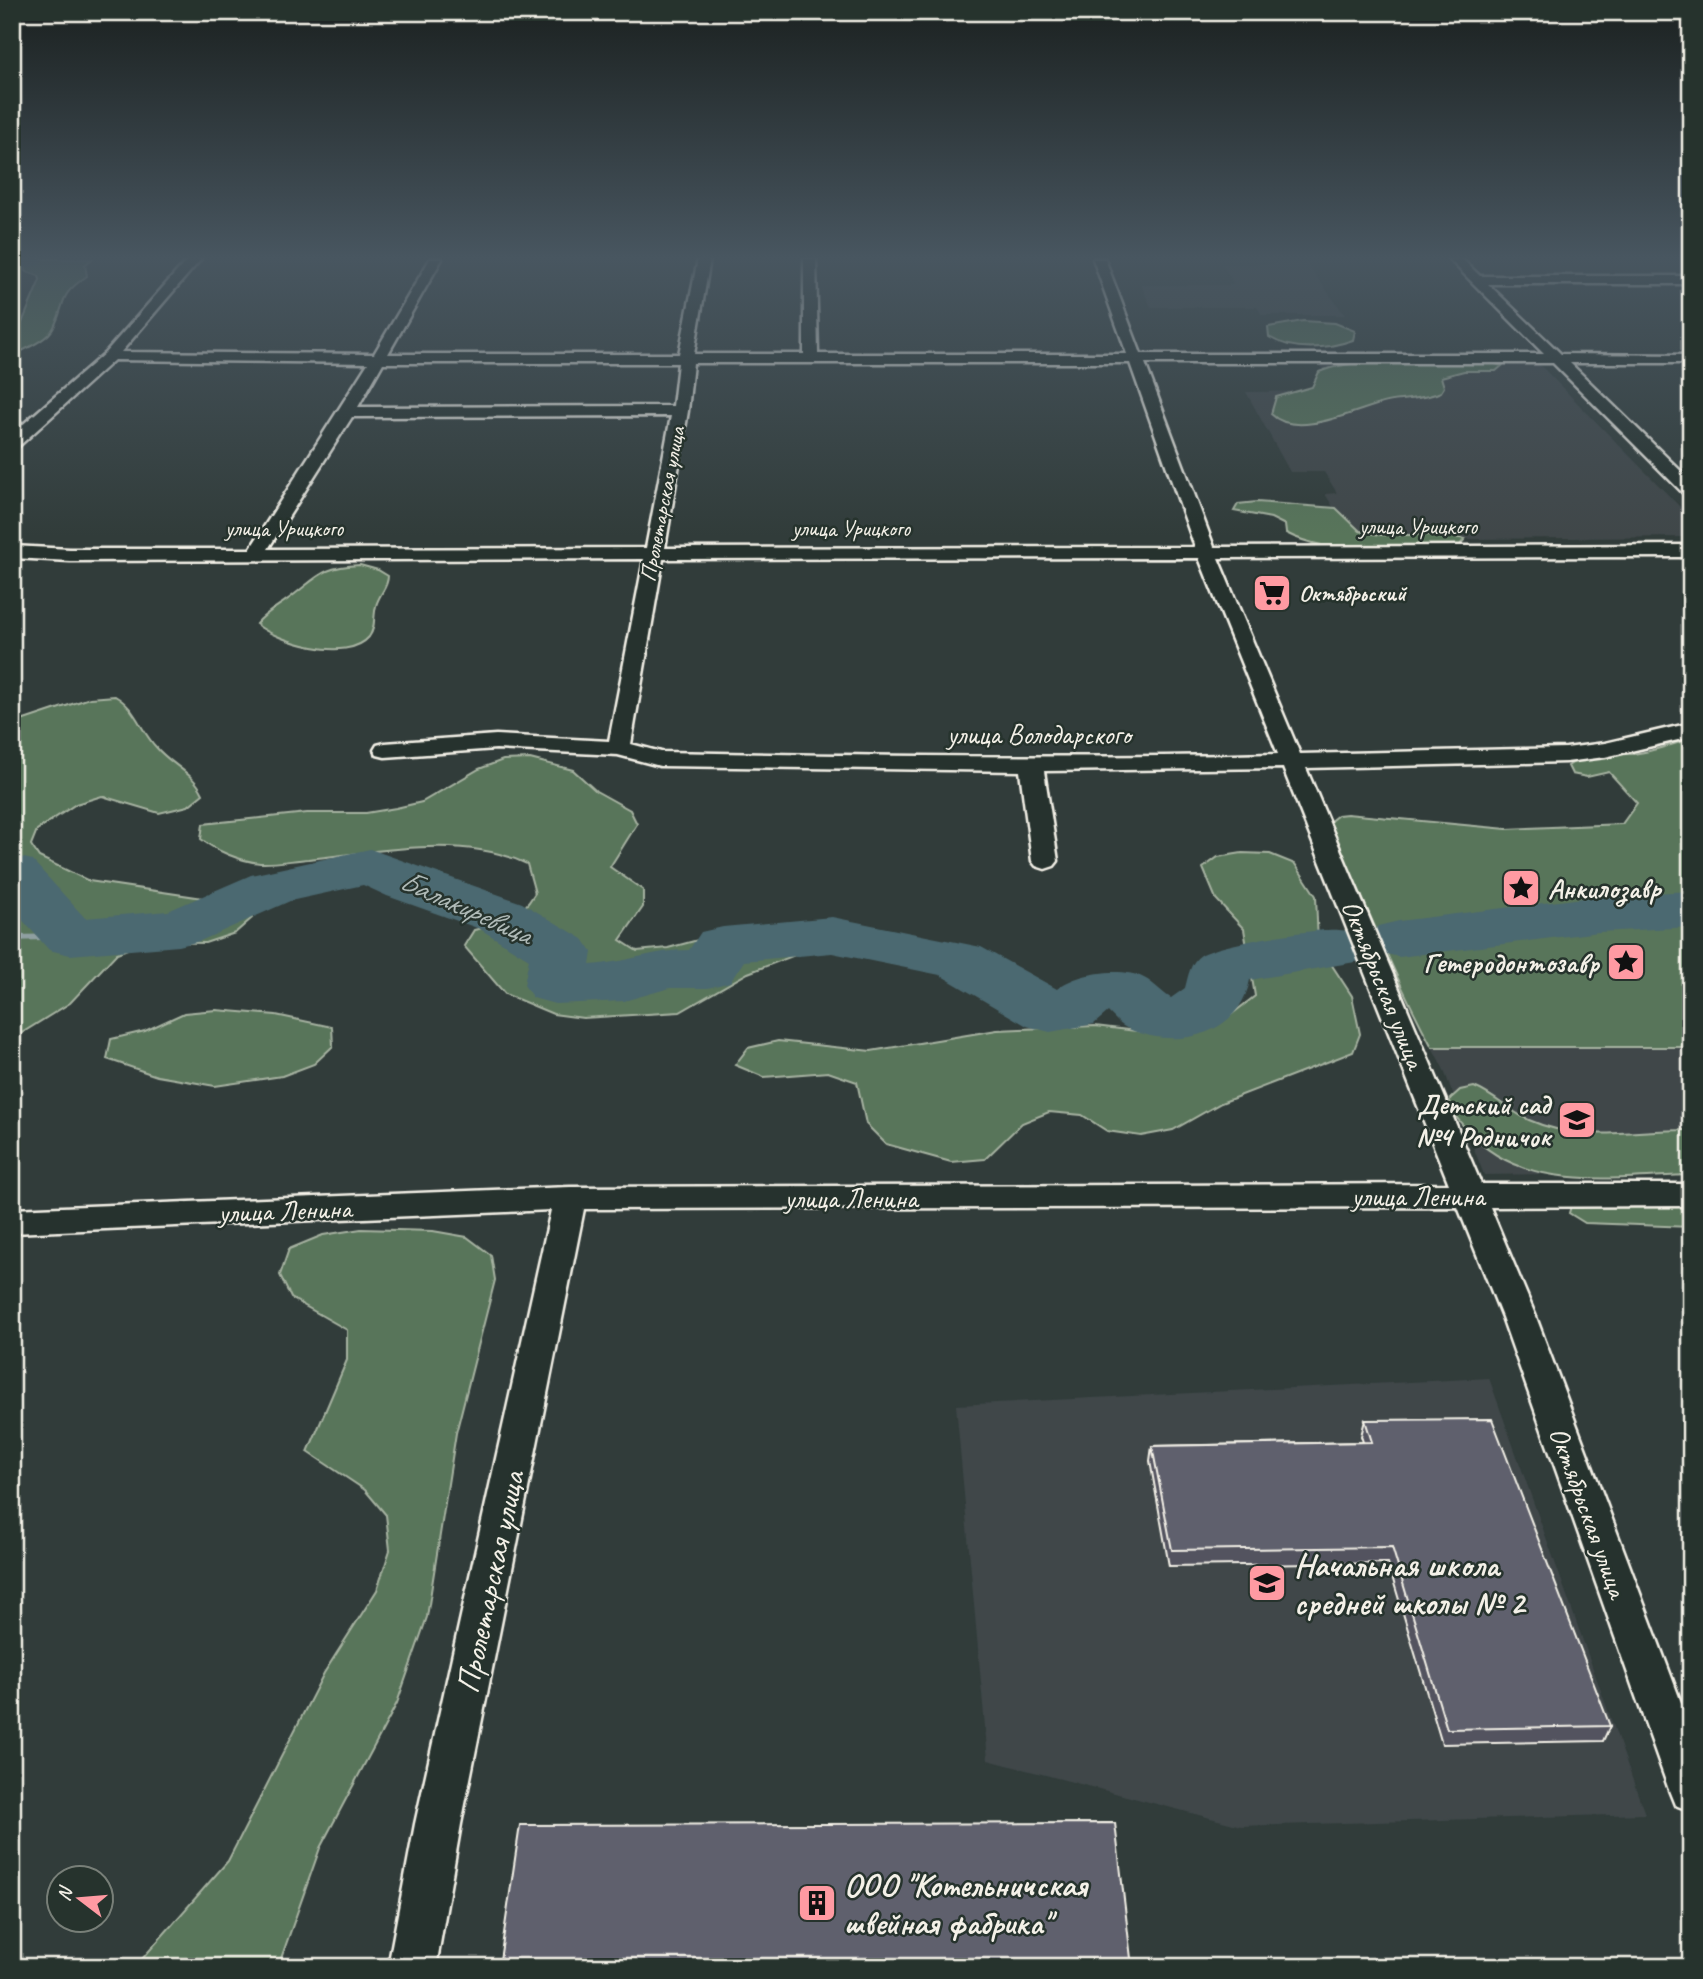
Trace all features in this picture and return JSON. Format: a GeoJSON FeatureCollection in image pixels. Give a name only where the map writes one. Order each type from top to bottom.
{"type":"FeatureCollection","features":[{"type":"Feature","properties":{"kind":"street"},"geometry":{"type":"LineString","coordinates":[[12,443],[114,351]]}},
{"type":"Feature","properties":{"kind":"street"},"geometry":{"type":"LineString","coordinates":[[257,552],[383,351]]}},
{"type":"Feature","properties":{"kind":"street","name":"Пролетарская улица"},"geometry":{"type":"LineString","coordinates":[[619,748],[652,553],[680,411],[687,351]]}},
{"type":"Feature","properties":{"kind":"street"},"geometry":{"type":"LineString","coordinates":[[811,351],[811,359]]}},
{"type":"Feature","properties":{"kind":"street","name":"Октябрьская улица"},"geometry":{"type":"LineString","coordinates":[[1134,351],[1206,551],[1519,1317],[1691,1790]]}},
{"type":"Feature","properties":{"kind":"street"},"geometry":{"type":"LineString","coordinates":[[1551,351],[1691,491]]}},
{"type":"Feature","properties":{"kind":"street"},"geometry":{"type":"LineString","coordinates":[[110,356],[379,359],[1691,359]]}},
{"type":"Feature","properties":{"kind":"street"},"geometry":{"type":"LineString","coordinates":[[347,412],[680,411]]}},
{"type":"Feature","properties":{"kind":"street","name":"улица Урицкого"},"geometry":{"type":"LineString","coordinates":[[12,552],[70,555],[257,552],[1691,551]]}},
{"type":"Feature","properties":{"kind":"street","name":"улица Володарского"},"geometry":{"type":"LineString","coordinates":[[385,750],[496,742],[619,748],[660,759],[1031,764],[1293,762],[1566,755],[1605,750],[1691,730]]}},
{"type":"Feature","properties":{"kind":"street"},"geometry":{"type":"LineString","coordinates":[[1031,764],[1045,861]]}},
{"type":"Feature","properties":{"kind":"street","name":"улица Ленина"},"geometry":{"type":"LineString","coordinates":[[12,1221],[570,1198],[1691,1195]]}},
{"type":"Feature","properties":{"kind":"street","name":"Пролетарская улица"},"geometry":{"type":"LineString","coordinates":[[412,1967],[438,1824],[570,1198]]}},
{"type":"Feature","properties":{"kind":"shaded area"},"geometry":{"type":"Polygon","coordinates":[[[1538,363],[1691,518],[1691,537],[1354,540],[1325,494],[1337,493],[1324,472],[1290,472],[1246,392],[1337,391],[1319,364],[1538,363]]]}},
{"type":"Feature","properties":{"kind":"shaded area","name":"Детский сад №4 Родничок"},"geometry":{"type":"Polygon","coordinates":[[[1432,1047],[1691,1047],[1691,1172],[1484,1175],[1443,1068],[1432,1047]]]}},
{"type":"Feature","properties":{"kind":"shaded area","name":"Начальная школа средней школы № 2"},"geometry":{"type":"Polygon","coordinates":[[[1489,1378],[1645,1814],[1241,1826],[988,1760],[956,1405],[1489,1378]]]}},
{"type":"Feature","properties":{"kind":"green space"},"geometry":{"type":"Polygon","coordinates":[[[1378,361],[1488,362],[1502,366],[1496,371],[1464,371],[1441,377],[1444,387],[1441,392],[1387,402],[1328,420],[1296,424],[1282,421],[1271,414],[1276,397],[1312,387],[1319,372],[1335,367],[1378,361]]]}},
{"type":"Feature","properties":{"kind":"green space"},"geometry":{"type":"Polygon","coordinates":[[[1257,502],[1336,508],[1360,531],[1380,535],[1443,535],[1465,539],[1460,545],[1418,549],[1371,550],[1325,546],[1286,533],[1285,525],[1271,518],[1234,511],[1238,504],[1257,502]]]}},
{"type":"Feature","properties":{"kind":"green space"},"geometry":{"type":"Polygon","coordinates":[[[360,565],[388,576],[376,606],[371,634],[359,645],[329,649],[312,647],[280,637],[256,624],[329,570],[360,565]]]}},
{"type":"Feature","properties":{"kind":"green space"},"geometry":{"type":"Polygon","coordinates":[[[115,696],[133,713],[156,747],[194,780],[203,794],[188,806],[159,813],[102,796],[76,804],[37,830],[31,845],[39,857],[89,881],[243,904],[252,918],[235,933],[205,943],[146,942],[117,953],[70,1003],[20,1034],[12,1035],[12,724],[90,698],[115,696]]]}},
{"type":"Feature","properties":{"kind":"green space"},"geometry":{"type":"Polygon","coordinates":[[[1691,739],[1691,1047],[1432,1047],[1337,848],[1328,823],[1338,815],[1347,814],[1507,829],[1622,824],[1637,803],[1609,772],[1587,777],[1572,774],[1568,766],[1591,755],[1638,753],[1691,739]]]}},
{"type":"Feature","properties":{"kind":"green space"},"geometry":{"type":"Polygon","coordinates":[[[530,759],[573,770],[596,791],[630,810],[637,824],[610,867],[643,890],[643,907],[620,940],[637,951],[668,948],[756,929],[792,938],[798,954],[748,973],[680,1012],[583,1018],[553,1014],[505,994],[464,946],[474,930],[509,920],[523,910],[535,893],[527,864],[475,849],[447,847],[391,849],[260,863],[229,855],[201,839],[203,824],[307,813],[366,813],[422,802],[479,769],[503,760],[530,759]]]}},
{"type":"Feature","properties":{"kind":"green space"},"geometry":{"type":"Polygon","coordinates":[[[1242,853],[1270,854],[1295,864],[1316,896],[1318,944],[1352,996],[1360,1034],[1353,1052],[1221,1103],[1173,1130],[1141,1136],[1107,1131],[1082,1115],[1049,1112],[1022,1123],[985,1159],[951,1162],[886,1144],[866,1124],[857,1082],[828,1072],[764,1077],[735,1065],[748,1048],[778,1041],[871,1051],[997,1030],[1095,1026],[1161,1034],[1219,1024],[1255,996],[1244,929],[1216,899],[1203,868],[1218,857],[1242,853]]]}},
{"type":"Feature","properties":{"kind":"green space"},"geometry":{"type":"Polygon","coordinates":[[[216,1010],[276,1015],[332,1027],[333,1046],[314,1064],[282,1076],[215,1086],[157,1076],[107,1059],[111,1039],[145,1031],[184,1013],[216,1010]]]}},
{"type":"Feature","properties":{"kind":"green space"},"geometry":{"type":"Polygon","coordinates":[[[1474,1087],[1529,1120],[1569,1132],[1609,1134],[1691,1130],[1691,1175],[1602,1179],[1542,1173],[1515,1164],[1489,1150],[1467,1130],[1453,1112],[1450,1099],[1460,1090],[1474,1087]]]}},
{"type":"Feature","properties":{"kind":"green space"},"geometry":{"type":"Polygon","coordinates":[[[1572,1202],[1691,1202],[1691,1227],[1585,1223],[1569,1213],[1572,1202]]]}},
{"type":"Feature","properties":{"kind":"green space"},"geometry":{"type":"Polygon","coordinates":[[[361,1229],[433,1231],[467,1237],[491,1255],[495,1280],[456,1433],[427,1617],[397,1703],[320,1848],[278,1967],[135,1967],[228,1861],[324,1673],[377,1590],[390,1550],[386,1515],[365,1490],[308,1452],[347,1360],[347,1330],[291,1298],[280,1275],[289,1249],[323,1235],[361,1229]]]}},
{"type":"Feature","properties":{"kind":"building","name":"Начальная школа средней школы № 2"},"geometry":{"type":"Polygon","coordinates":[[[1492,1419],[1610,1726],[1447,1729],[1392,1547],[1172,1550],[1152,1446],[1372,1442],[1365,1420],[1492,1419]]]}},
{"type":"Feature","properties":{"kind":"building","name":"ООО \"Котельничская швейная фабрика\""},"geometry":{"type":"Polygon","coordinates":[[[1115,1823],[1132,1967],[499,1967],[520,1825],[1115,1823]]]}},
{"type":"Feature","properties":{"kind":"waterway","name":"Балакиревица"},"geometry":{"type":"LineString","coordinates":[[12,872],[70,937],[179,928],[272,887],[370,866],[408,884],[501,916],[561,952],[555,985],[624,982],[665,969],[708,969],[723,945],[832,935],[959,960],[1050,1012],[1071,1010],[1087,996],[1122,991],[1150,1015],[1183,1020],[1215,997],[1221,969],[1249,959],[1339,948]]}},
{"type":"Feature","properties":{"kind":"waterway","name":"Балакиревица"},"geometry":{"type":"LineString","coordinates":[[1399,939],[1599,914],[1691,909]]}},
{"type":"Feature","properties":{"kind":"waterway"},"geometry":{"type":"LineString","coordinates":[[12,938],[70,937]]}},
{"type":"Feature","properties":{"kind":"place","name":"Октябрьский"},"geometry":{"type":"Point","coordinates":[1272,593]}},
{"type":"Feature","properties":{"kind":"place","name":"Анкилозавр"},"geometry":{"type":"Point","coordinates":[1521,888]}},
{"type":"Feature","properties":{"kind":"place","name":"Гетеродонтозавр"},"geometry":{"type":"Point","coordinates":[1626,962]}},
{"type":"Feature","properties":{"kind":"place","name":"Детский сад №4 Родничок"},"geometry":{"type":"Point","coordinates":[1577,1120]}},
{"type":"Feature","properties":{"kind":"place","name":"Начальная школа средней школы № 2"},"geometry":{"type":"Point","coordinates":[1267,1583]}},
{"type":"Feature","properties":{"kind":"place","name":"ООО \"Котельничская швейная фабрика\""},"geometry":{"type":"Point","coordinates":[817,1903]}}]}
